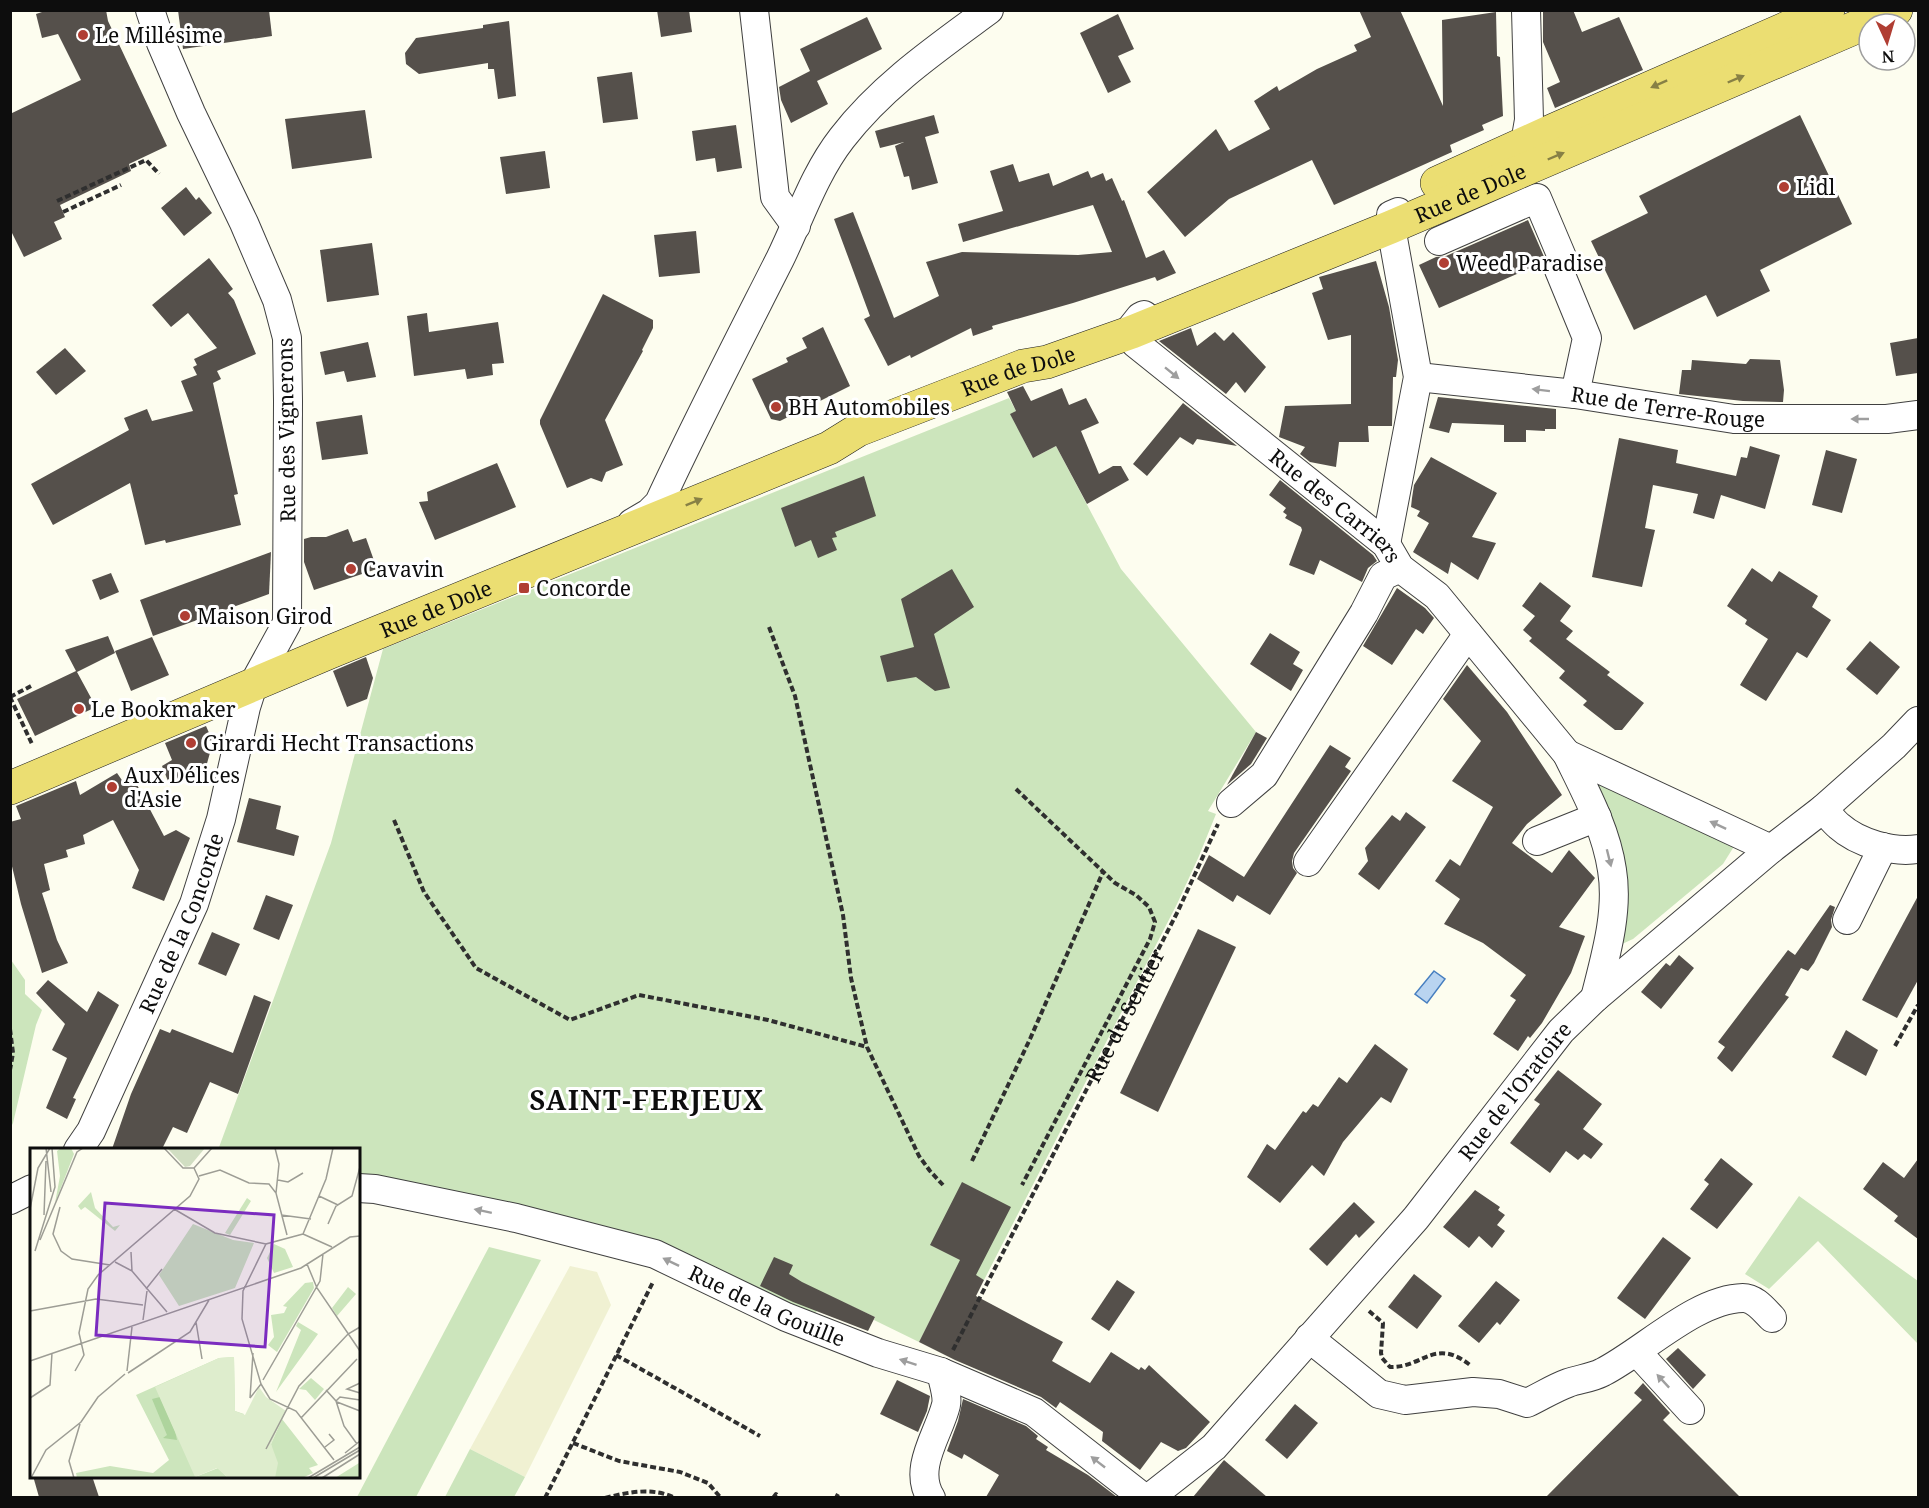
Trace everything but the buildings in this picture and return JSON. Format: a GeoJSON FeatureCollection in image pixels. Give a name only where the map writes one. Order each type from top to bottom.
{"type":"FeatureCollection","features":[{"type":"Feature","properties":{"kind":"main road","name":"Rue de Dole"},"geometry":{"type":"LineString","coordinates":[[18,772],[254,685],[829,447],[858,430],[1023,366],[1047,362],[1132,332],[1391,227],[1525,143],[1828,10]]}},
{"type":"Feature","properties":{"kind":"main road","name":"Rue de Dole"},"geometry":{"type":"LineString","coordinates":[[18,772],[268,657],[664,491],[1239,268],[1448,191],[1896,10]]}},
{"type":"Feature","properties":{"kind":"street","name":"Rue des Vignerons"},"geometry":{"type":"LineString","coordinates":[[150,10],[161,43],[191,113],[244,223],[277,300],[286,338],[287,623],[254,685]]}},
{"type":"Feature","properties":{"kind":"street"},"geometry":{"type":"LineString","coordinates":[[754,10],[775,197],[796,226]]}},
{"type":"Feature","properties":{"kind":"street"},"geometry":{"type":"LineString","coordinates":[[601,540],[649,513],[659,503],[796,226],[818,174],[841,139],[864,112],[903,74],[988,10]]}},
{"type":"Feature","properties":{"kind":"street"},"geometry":{"type":"LineString","coordinates":[[1525,143],[1529,120],[1526,10]]}},
{"type":"Feature","properties":{"kind":"street"},"geometry":{"type":"LineString","coordinates":[[1439,241],[1537,198],[1562,257],[1559,270],[1587,338],[1575,394]]}},
{"type":"Feature","properties":{"kind":"street"},"geometry":{"type":"LineString","coordinates":[[1231,803],[1264,775],[1364,613],[1393,556],[1418,377],[1391,227]]}},
{"type":"Feature","properties":{"kind":"street"},"geometry":{"type":"LineString","coordinates":[[1132,332],[1132,327],[1140,317],[1235,279],[1239,268]]}},
{"type":"Feature","properties":{"kind":"street","name":"Rue des Carriers"},"geometry":{"type":"LineString","coordinates":[[1132,332],[1135,343],[1393,556],[1437,596],[1567,754],[1596,817],[1613,871],[1614,901],[1608,943],[1595,998]]}},
{"type":"Feature","properties":{"kind":"street","name":"Rue de Terre-Rouge"},"geometry":{"type":"LineString","coordinates":[[1418,377],[1575,394],[1734,419],[1887,419],[1918,416]]}},
{"type":"Feature","properties":{"kind":"street"},"geometry":{"type":"LineString","coordinates":[[1308,862],[1468,634]]}},
{"type":"Feature","properties":{"kind":"street","name":"Rue de la Concorde"},"geometry":{"type":"LineString","coordinates":[[79,1148],[91,1131],[194,904],[221,819],[246,707],[254,685]]}},
{"type":"Feature","properties":{"kind":"street","name":"Rue de l'Oratoire"},"geometry":{"type":"LineString","coordinates":[[1149,1497],[1214,1447],[1416,1218],[1561,1031],[1595,998],[1771,849],[1823,809],[1894,746],[1918,721]]}},
{"type":"Feature","properties":{"kind":"street","name":"Rue des Carriers"},"geometry":{"type":"LineString","coordinates":[[1567,754],[1771,849]]}},
{"type":"Feature","properties":{"kind":"street"},"geometry":{"type":"LineString","coordinates":[[1823,809],[1840,827],[1860,839],[1883,847],[1918,849]]}},
{"type":"Feature","properties":{"kind":"street"},"geometry":{"type":"LineString","coordinates":[[1537,841],[1596,817]]}},
{"type":"Feature","properties":{"kind":"street"},"geometry":{"type":"LineString","coordinates":[[1847,920],[1883,847]]}},
{"type":"Feature","properties":{"kind":"street","name":"Rue de la Gouille"},"geometry":{"type":"LineString","coordinates":[[360,1188],[375,1189],[516,1218],[655,1254],[786,1317],[878,1353],[941,1372],[1034,1412],[1144,1497]]}},
{"type":"Feature","properties":{"kind":"street"},"geometry":{"type":"LineString","coordinates":[[10,1200],[30,1190]]}},
{"type":"Feature","properties":{"kind":"street"},"geometry":{"type":"LineString","coordinates":[[1309,1338],[1379,1394],[1405,1400],[1473,1392],[1499,1394],[1527,1403],[1560,1386],[1600,1374],[1703,1308],[1727,1300],[1746,1298],[1759,1304],[1772,1318]]}},
{"type":"Feature","properties":{"kind":"street"},"geometry":{"type":"LineString","coordinates":[[1636,1352],[1690,1410]]}},
{"type":"Feature","properties":{"kind":"street"},"geometry":{"type":"LineString","coordinates":[[931,1497],[924,1488],[924,1473],[933,1437],[947,1403],[941,1372]]}},
{"type":"Feature","properties":{"kind":"path"},"geometry":{"type":"LineString","coordinates":[[57,201],[146,160],[159,174]]}},
{"type":"Feature","properties":{"kind":"path"},"geometry":{"type":"LineString","coordinates":[[63,212],[121,185]]}},
{"type":"Feature","properties":{"kind":"path"},"geometry":{"type":"LineString","coordinates":[[769,627],[795,696],[843,915],[851,978],[867,1047],[919,1156],[943,1185]]}},
{"type":"Feature","properties":{"kind":"path"},"geometry":{"type":"LineString","coordinates":[[18,772],[10,697],[31,686]]}},
{"type":"Feature","properties":{"kind":"path"},"geometry":{"type":"LineString","coordinates":[[1016,789],[1115,883],[1136,895],[1149,907],[1155,922],[1150,939],[1022,1185]]}},
{"type":"Feature","properties":{"kind":"path","name":"Rue du Sentier"},"geometry":{"type":"LineString","coordinates":[[941,1372],[1178,911],[1222,815],[1231,803]]}},
{"type":"Feature","properties":{"kind":"path"},"geometry":{"type":"LineString","coordinates":[[394,820],[424,891],[476,968],[570,1020],[639,995],[768,1020],[867,1047]]}},
{"type":"Feature","properties":{"kind":"path"},"geometry":{"type":"LineString","coordinates":[[972,1161],[1029,1040],[1103,872]]}},
{"type":"Feature","properties":{"kind":"path"},"geometry":{"type":"LineString","coordinates":[[1895,1046],[1918,1005]]}},
{"type":"Feature","properties":{"kind":"path"},"geometry":{"type":"LineString","coordinates":[[10,1029],[13,1053],[10,1070]]}},
{"type":"Feature","properties":{"kind":"path"},"geometry":{"type":"LineString","coordinates":[[545,1497],[653,1281]]}},
{"type":"Feature","properties":{"kind":"path"},"geometry":{"type":"LineString","coordinates":[[1367,1309],[1383,1323],[1381,1353],[1382,1358],[1390,1367],[1400,1367],[1424,1356],[1445,1353],[1453,1354],[1476,1369]]}},
{"type":"Feature","properties":{"kind":"path"},"geometry":{"type":"LineString","coordinates":[[616,1355],[760,1436]]}},
{"type":"Feature","properties":{"kind":"path"},"geometry":{"type":"LineString","coordinates":[[573,1443],[619,1461],[680,1472],[708,1484],[721,1497]]}},
{"type":"Feature","properties":{"kind":"path"},"geometry":{"type":"LineString","coordinates":[[605,1497],[641,1491],[666,1493],[675,1497]]}},
{"type":"Feature","properties":{"kind":"path"},"geometry":{"type":"LineString","coordinates":[[773,1497],[776,1494],[779,1497]]}},
{"type":"Feature","properties":{"kind":"green space"},"geometry":{"type":"Polygon","coordinates":[[[1009,398],[1016,411],[1011,415],[1033,458],[1056,446],[1121,569],[1256,732],[1208,811],[1216,814],[1177,904],[984,1280],[971,1273],[960,1294],[946,1288],[919,1342],[874,1320],[875,1317],[825,1294],[813,1319],[791,1309],[360,1179],[360,1148],[219,1148],[331,843],[383,649],[1009,398]]]}},
{"type":"Feature","properties":{"kind":"green space"},"geometry":{"type":"Polygon","coordinates":[[[1593,776],[1733,846],[1723,864],[1633,939],[1622,944],[1627,895],[1624,858],[1612,817],[1593,776]]]}},
{"type":"Feature","properties":{"kind":"green space"},"geometry":{"type":"Polygon","coordinates":[[[11,960],[25,980],[25,994],[42,1010],[36,1025],[11,1127],[11,960]]]}},
{"type":"Feature","properties":{"kind":"green space"},"geometry":{"type":"Polygon","coordinates":[[[1799,1196],[1918,1281],[1918,1344],[1818,1241],[1769,1289],[1745,1274],[1799,1196]]]}},
{"type":"Feature","properties":{"kind":"green space"},"geometry":{"type":"Polygon","coordinates":[[[489,1247],[541,1260],[416,1497],[357,1497],[489,1247]]]}},
{"type":"Feature","properties":{"kind":"green space"},"geometry":{"type":"Polygon","coordinates":[[[570,1266],[597,1272],[611,1305],[525,1477],[470,1449],[570,1266]]]}},
{"type":"Feature","properties":{"kind":"green space"},"geometry":{"type":"Polygon","coordinates":[[[470,1449],[525,1477],[514,1497],[445,1497],[470,1449]]]}},
{"type":"Feature","properties":{"kind":"water"},"geometry":{"type":"Polygon","coordinates":[[[1434,971],[1445,979],[1427,1003],[1415,994],[1434,971]]]}},
{"type":"Feature","properties":{"kind":"place","name":"Le Millésime"},"geometry":{"type":"Point","coordinates":[83,35]}},
{"type":"Feature","properties":{"kind":"place","name":"Lidl"},"geometry":{"type":"Point","coordinates":[1784,187]}},
{"type":"Feature","properties":{"kind":"place","name":"Weed Paradise"},"geometry":{"type":"Point","coordinates":[1444,263]}},
{"type":"Feature","properties":{"kind":"place","name":"BH Automobiles"},"geometry":{"type":"Point","coordinates":[776,407]}},
{"type":"Feature","properties":{"kind":"place","name":"Cavavin"},"geometry":{"type":"Point","coordinates":[351,569]}},
{"type":"Feature","properties":{"kind":"place","name":"Concorde"},"geometry":{"type":"Point","coordinates":[524,588]}},
{"type":"Feature","properties":{"kind":"place","name":"Maison Girod"},"geometry":{"type":"Point","coordinates":[185,616]}},
{"type":"Feature","properties":{"kind":"place","name":"Le Bookmaker"},"geometry":{"type":"Point","coordinates":[79,709]}},
{"type":"Feature","properties":{"kind":"place","name":"Girardi Hecht Transactions"},"geometry":{"type":"Point","coordinates":[191,743]}},
{"type":"Feature","properties":{"kind":"place","name":"Aux Délices d'Asie"},"geometry":{"type":"Point","coordinates":[112,787]}},
{"type":"Feature","properties":{"kind":"district","name":"SAINT-FERJEUX"},"geometry":{"type":"Point","coordinates":[647,1099]}}]}
